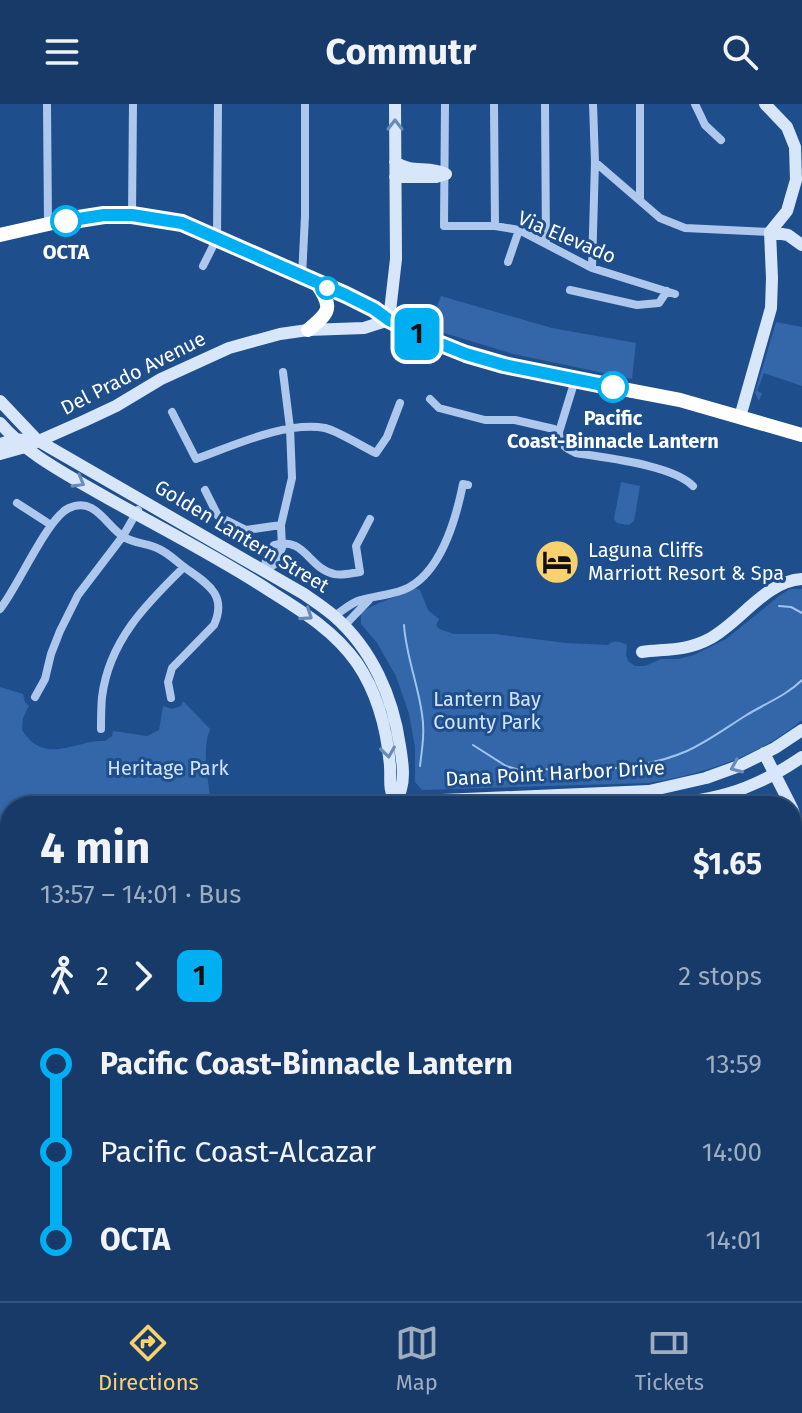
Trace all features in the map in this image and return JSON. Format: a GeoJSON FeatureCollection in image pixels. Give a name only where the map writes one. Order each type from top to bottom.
{"type":"FeatureCollection","features":[{"type":"Feature","properties":{"kind":"highway"},"geometry":{"type":"LineString","coordinates":[[0,235],[104,215],[132,215],[182,223],[374,309],[421,336],[466,354],[504,365],[680,400],[802,435]]}},
{"type":"Feature","properties":{"kind":"highway"},"geometry":{"type":"LineString","coordinates":[[308,330],[324,317],[328,308],[326,297],[317,284]]}},
{"type":"Feature","properties":{"kind":"main road"},"geometry":{"type":"LineString","coordinates":[[389,320],[396,259],[395,104]]}},
{"type":"Feature","properties":{"kind":"main road"},"geometry":{"type":"LineString","coordinates":[[740,417],[771,308],[770,232],[787,211],[796,180],[795,147],[787,127],[765,104]]}},
{"type":"Feature","properties":{"kind":"main road"},"geometry":{"type":"LineString","coordinates":[[395,162],[405,169],[437,169],[446,174]]}},
{"type":"Feature","properties":{"kind":"main road"},"geometry":{"type":"LineString","coordinates":[[395,177],[436,177],[446,174]]}},
{"type":"Feature","properties":{"kind":"main road"},"geometry":{"type":"LineString","coordinates":[[770,232],[788,235],[802,245]]}},
{"type":"Feature","properties":{"kind":"main road","name":"Del Prado Avenue"},"geometry":{"type":"LineString","coordinates":[[0,444],[37,440],[116,406],[161,379],[229,348],[308,330],[364,328],[389,320]]}},
{"type":"Feature","properties":{"kind":"main road","name":"Golden Lantern Street"},"geometry":{"type":"LineString","coordinates":[[0,401],[37,440],[142,501],[261,577],[331,632],[366,678],[378,703],[387,747],[391,796]]}},
{"type":"Feature","properties":{"kind":"main road","name":"Golden Lantern Street"},"geometry":{"type":"LineString","coordinates":[[0,423],[20,443],[50,465],[209,553],[304,594],[334,616],[357,639],[374,665],[391,706],[403,769],[402,789],[398,796]]}},
{"type":"Feature","properties":{"kind":"main road","name":"Del Prado Avenue"},"geometry":{"type":"LineString","coordinates":[[0,454],[20,443]]}},
{"type":"Feature","properties":{"kind":"main road"},"geometry":{"type":"LineString","coordinates":[[642,652],[682,649],[699,644],[725,629],[776,587],[802,579]]}},
{"type":"Feature","properties":{"kind":"main road"},"geometry":{"type":"LineString","coordinates":[[350,655],[374,665]]}},
{"type":"Feature","properties":{"kind":"main road","name":"Dana Point Harbor Drive"},"geometry":{"type":"LineString","coordinates":[[628,796],[687,784],[739,766],[802,730]]}},
{"type":"Feature","properties":{"kind":"main road"},"geometry":{"type":"LineString","coordinates":[[764,753],[786,796]]}},
{"type":"Feature","properties":{"kind":"main road","name":"Dana Point Harbor Drive"},"geometry":{"type":"LineString","coordinates":[[725,796],[775,775],[802,757]]}},
{"type":"Feature","properties":{"kind":"street"},"geometry":{"type":"LineString","coordinates":[[47,104],[48,224]]}},
{"type":"Feature","properties":{"kind":"street"},"geometry":{"type":"LineString","coordinates":[[132,215],[133,104]]}},
{"type":"Feature","properties":{"kind":"street"},"geometry":{"type":"LineString","coordinates":[[203,266],[217,238],[218,104]]}},
{"type":"Feature","properties":{"kind":"street"},"geometry":{"type":"LineString","coordinates":[[302,277],[305,104]]}},
{"type":"Feature","properties":{"kind":"street"},"geometry":{"type":"LineString","coordinates":[[445,104],[446,174]]}},
{"type":"Feature","properties":{"kind":"street"},"geometry":{"type":"LineString","coordinates":[[494,104],[495,226]]}},
{"type":"Feature","properties":{"kind":"street"},"geometry":{"type":"LineString","coordinates":[[545,104],[546,244]]}},
{"type":"Feature","properties":{"kind":"street"},"geometry":{"type":"LineString","coordinates":[[592,268],[593,104]]}},
{"type":"Feature","properties":{"kind":"street"},"geometry":{"type":"LineString","coordinates":[[640,104],[640,199]]}},
{"type":"Feature","properties":{"kind":"street"},"geometry":{"type":"LineString","coordinates":[[695,104],[705,125],[721,140]]}},
{"type":"Feature","properties":{"kind":"street"},"geometry":{"type":"LineString","coordinates":[[595,162],[660,218],[685,228],[770,232]]}},
{"type":"Feature","properties":{"kind":"street","name":"Via Elevado"},"geometry":{"type":"LineString","coordinates":[[446,174],[444,226],[495,226],[519,230],[592,268],[671,293],[659,303],[637,305],[570,290]]}},
{"type":"Feature","properties":{"kind":"street"},"geometry":{"type":"LineString","coordinates":[[508,262],[519,230]]}},
{"type":"Feature","properties":{"kind":"street"},"geometry":{"type":"LineString","coordinates":[[281,546],[281,525],[292,478],[283,372]]}},
{"type":"Feature","properties":{"kind":"street"},"geometry":{"type":"LineString","coordinates":[[575,380],[559,432],[561,444],[576,453],[639,464],[677,475],[693,486]]}},
{"type":"Feature","properties":{"kind":"street"},"geometry":{"type":"LineString","coordinates":[[430,399],[439,408],[485,420],[515,420],[559,432]]}},
{"type":"Feature","properties":{"kind":"street"},"geometry":{"type":"LineString","coordinates":[[172,412],[196,459],[290,428],[326,428],[376,453],[387,437],[400,403]]}},
{"type":"Feature","properties":{"kind":"street"},"geometry":{"type":"LineString","coordinates":[[334,616],[359,600],[406,589],[417,582],[441,552],[463,484],[468,485]]}},
{"type":"Feature","properties":{"kind":"street"},"geometry":{"type":"LineString","coordinates":[[205,490],[218,516],[246,530],[281,525]]}},
{"type":"Feature","properties":{"kind":"street"},"geometry":{"type":"LineString","coordinates":[[35,697],[45,679],[60,631],[78,595],[123,536],[142,501]]}},
{"type":"Feature","properties":{"kind":"street"},"geometry":{"type":"LineString","coordinates":[[17,503],[51,525]]}},
{"type":"Feature","properties":{"kind":"street"},"geometry":{"type":"LineString","coordinates":[[0,609],[62,512],[70,507],[90,506],[123,536],[161,549],[216,595],[219,605],[214,625],[172,668],[168,682],[171,698]]}},
{"type":"Feature","properties":{"kind":"street"},"geometry":{"type":"LineString","coordinates":[[261,577],[274,545],[293,544],[320,567],[336,575],[360,572],[356,546],[370,519]]}},
{"type":"Feature","properties":{"kind":"street"},"geometry":{"type":"LineString","coordinates":[[101,729],[108,671],[126,630],[146,604],[184,567]]}},
{"type":"Feature","properties":{"kind":"street"},"geometry":{"type":"LineString","coordinates":[[344,626],[370,599]]}},
{"type":"Feature","properties":{"kind":"green space"},"geometry":{"type":"Polygon","coordinates":[[[441,296],[552,328],[636,343],[632,379],[513,354],[428,328],[441,296]]]}},
{"type":"Feature","properties":{"kind":"green space"},"geometry":{"type":"Polygon","coordinates":[[[776,322],[802,327],[802,386],[764,373],[757,391],[762,393],[759,401],[755,393],[776,322]]]}},
{"type":"Feature","properties":{"kind":"green space"},"geometry":{"type":"Polygon","coordinates":[[[621,482],[640,486],[634,521],[629,525],[617,523],[614,519],[621,482]]]}},
{"type":"Feature","properties":{"kind":"green space","name":"Lantern Bay County Park"},"geometry":{"type":"Polygon","coordinates":[[[415,588],[420,590],[428,610],[439,619],[436,625],[439,629],[454,634],[495,634],[566,643],[608,645],[619,642],[627,645],[628,661],[635,666],[694,655],[726,639],[790,589],[802,589],[802,720],[768,744],[730,762],[649,783],[422,790],[415,782],[415,747],[409,714],[396,676],[377,643],[361,624],[361,612],[415,588]]]}},
{"type":"Feature","properties":{"kind":"green space","name":"Heritage Park"},"geometry":{"type":"Polygon","coordinates":[[[0,687],[23,694],[29,706],[22,730],[31,741],[51,749],[105,741],[113,731],[147,736],[159,730],[163,706],[172,709],[181,706],[183,701],[210,729],[206,757],[210,796],[0,796],[0,687]]]}},
{"type":"Feature","properties":{"kind":"waterway"},"geometry":{"type":"LineString","coordinates":[[779,606],[791,607],[802,613]]}},
{"type":"Feature","properties":{"kind":"waterway"},"geometry":{"type":"LineString","coordinates":[[404,625],[423,721],[420,766]]}},
{"type":"Feature","properties":{"kind":"waterway"},"geometry":{"type":"LineString","coordinates":[[473,745],[516,769],[581,770],[645,764],[687,751],[802,680]]}},
{"type":"Feature","properties":{"kind":"bus line","name":"1"},"geometry":{"type":"LineString","coordinates":[[66,221],[104,215],[132,215],[182,223],[346,295],[421,336],[466,354],[539,373],[613,387]]}},
{"type":"Feature","properties":{"kind":"place","name":"OCTA"},"geometry":{"type":"Point","coordinates":[66,221]}},
{"type":"Feature","properties":{"kind":"place","name":"Pacific Coast-Binnacle Lantern"},"geometry":{"type":"Point","coordinates":[613,387]}},
{"type":"Feature","properties":{"kind":"place","name":"Laguna Cliffs Marriott Resort & Spa"},"geometry":{"type":"Point","coordinates":[557,562]}}]}
